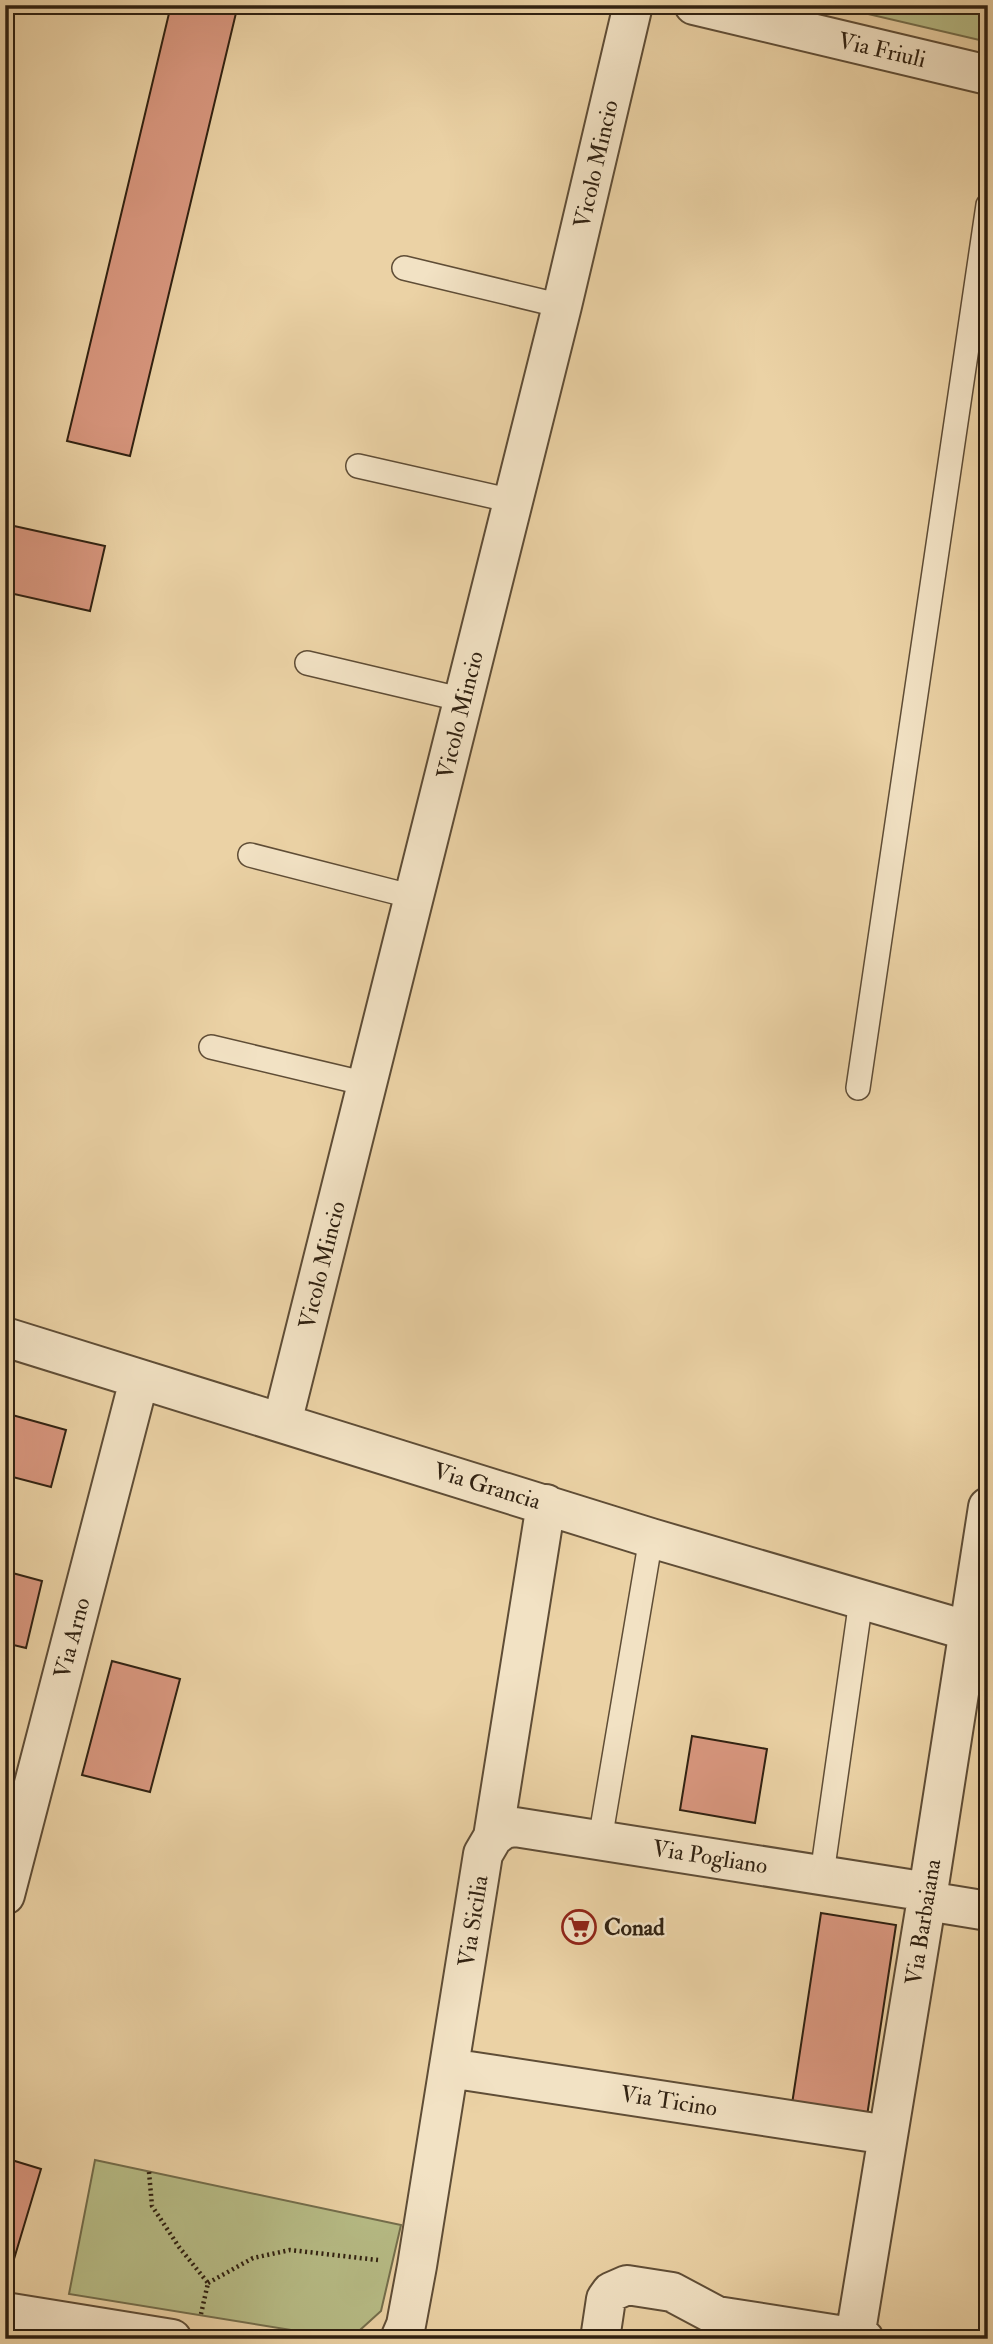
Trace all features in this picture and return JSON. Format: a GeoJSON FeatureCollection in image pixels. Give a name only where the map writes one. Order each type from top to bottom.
{"type":"FeatureCollection","features":[{"type":"Feature","properties":{"kind":"street","name":"Vicolo Mincio"},"geometry":{"type":"LineString","coordinates":[[282,1423],[562,306],[633,5]]}},
{"type":"Feature","properties":{"kind":"street","name":"Via Friuli"},"geometry":{"type":"LineString","coordinates":[[694,5],[988,75]]}},
{"type":"Feature","properties":{"kind":"street","name":"Via Grancia"},"geometry":{"type":"LineString","coordinates":[[5,1337],[651,1538],[969,1631]]}},
{"type":"Feature","properties":{"kind":"street","name":"Via Arno"},"geometry":{"type":"LineString","coordinates":[[5,1895],[139,1380]]}},
{"type":"Feature","properties":{"kind":"street","name":"Via Sicilia"},"geometry":{"type":"LineString","coordinates":[[400,2339],[406,2325],[417,2266],[484,1854],[493,1837],[546,1504]]}},
{"type":"Feature","properties":{"kind":"street","name":"Via Barbaiana"},"geometry":{"type":"LineString","coordinates":[[859,2338],[888,2135],[988,1507]]}},
{"type":"Feature","properties":{"kind":"street","name":"Via Pogliano"},"geometry":{"type":"LineString","coordinates":[[493,1837],[504,1829],[515,1827],[822,1874],[988,1911]]}},
{"type":"Feature","properties":{"kind":"street","name":"Via Ticino"},"geometry":{"type":"LineString","coordinates":[[449,2068],[888,2135]]}},
{"type":"Feature","properties":{"kind":"street"},"geometry":{"type":"LineString","coordinates":[[600,2339],[606,2299],[611,2292],[626,2285],[672,2292],[717,2316],[859,2338]]}},
{"type":"Feature","properties":{"kind":"street"},"geometry":{"type":"LineString","coordinates":[[5,2312],[187,2328]]}},
{"type":"Feature","properties":{"kind":"lane"},"geometry":{"type":"LineString","coordinates":[[858,1088],[988,205]]}},
{"type":"Feature","properties":{"kind":"lane"},"geometry":{"type":"LineString","coordinates":[[404,268],[562,306]]}},
{"type":"Feature","properties":{"kind":"lane"},"geometry":{"type":"LineString","coordinates":[[358,466],[513,502]]}},
{"type":"Feature","properties":{"kind":"lane"},"geometry":{"type":"LineString","coordinates":[[307,663],[464,700]]}},
{"type":"Feature","properties":{"kind":"lane"},"geometry":{"type":"LineString","coordinates":[[250,855],[414,897]]}},
{"type":"Feature","properties":{"kind":"lane"},"geometry":{"type":"LineString","coordinates":[[211,1047],[367,1084]]}},
{"type":"Feature","properties":{"kind":"lane"},"geometry":{"type":"LineString","coordinates":[[600,1840],[651,1538]]}},
{"type":"Feature","properties":{"kind":"lane"},"geometry":{"type":"LineString","coordinates":[[822,1874],[861,1601]]}},
{"type":"Feature","properties":{"kind":"path"},"geometry":{"type":"LineString","coordinates":[[149,2172],[152,2206],[178,2247],[208,2283]]}},
{"type":"Feature","properties":{"kind":"path"},"geometry":{"type":"LineString","coordinates":[[187,2328],[208,2283],[253,2258],[290,2250],[417,2266]]}},
{"type":"Feature","properties":{"kind":"green space"},"geometry":{"type":"Polygon","coordinates":[[[869,5],[988,5],[988,42],[868,14],[869,5]]]}},
{"type":"Feature","properties":{"kind":"green space"},"geometry":{"type":"Polygon","coordinates":[[[95,2160],[401,2225],[381,2311],[360,2330],[328,2336],[69,2294],[95,2160]]]}},
{"type":"Feature","properties":{"kind":"building"},"geometry":{"type":"Polygon","coordinates":[[[171,5],[205,5],[236,13],[130,456],[67,441],[171,5]]]}},
{"type":"Feature","properties":{"kind":"building"},"geometry":{"type":"Polygon","coordinates":[[[5,524],[105,546],[90,611],[5,592],[5,524]]]}},
{"type":"Feature","properties":{"kind":"building"},"geometry":{"type":"Polygon","coordinates":[[[5,1413],[66,1430],[51,1487],[5,1475],[5,1413]]]}},
{"type":"Feature","properties":{"kind":"building"},"geometry":{"type":"Polygon","coordinates":[[[5,1571],[42,1581],[26,1648],[5,1643],[5,1571]]]}},
{"type":"Feature","properties":{"kind":"building"},"geometry":{"type":"Polygon","coordinates":[[[112,1661],[180,1679],[150,1792],[82,1775],[112,1661]]]}},
{"type":"Feature","properties":{"kind":"building"},"geometry":{"type":"Polygon","coordinates":[[[692,1736],[767,1749],[755,1823],[680,1810],[692,1736]]]}},
{"type":"Feature","properties":{"kind":"building"},"geometry":{"type":"Polygon","coordinates":[[[821,1913],[896,1925],[867,2116],[792,2104],[821,1913]]]}},
{"type":"Feature","properties":{"kind":"building"},"geometry":{"type":"Polygon","coordinates":[[[5,2158],[41,2169],[11,2269],[5,2267],[5,2158]]]}},
{"type":"Feature","properties":{"kind":"place","name":"Conad"},"geometry":{"type":"Point","coordinates":[579,1927]}}]}
